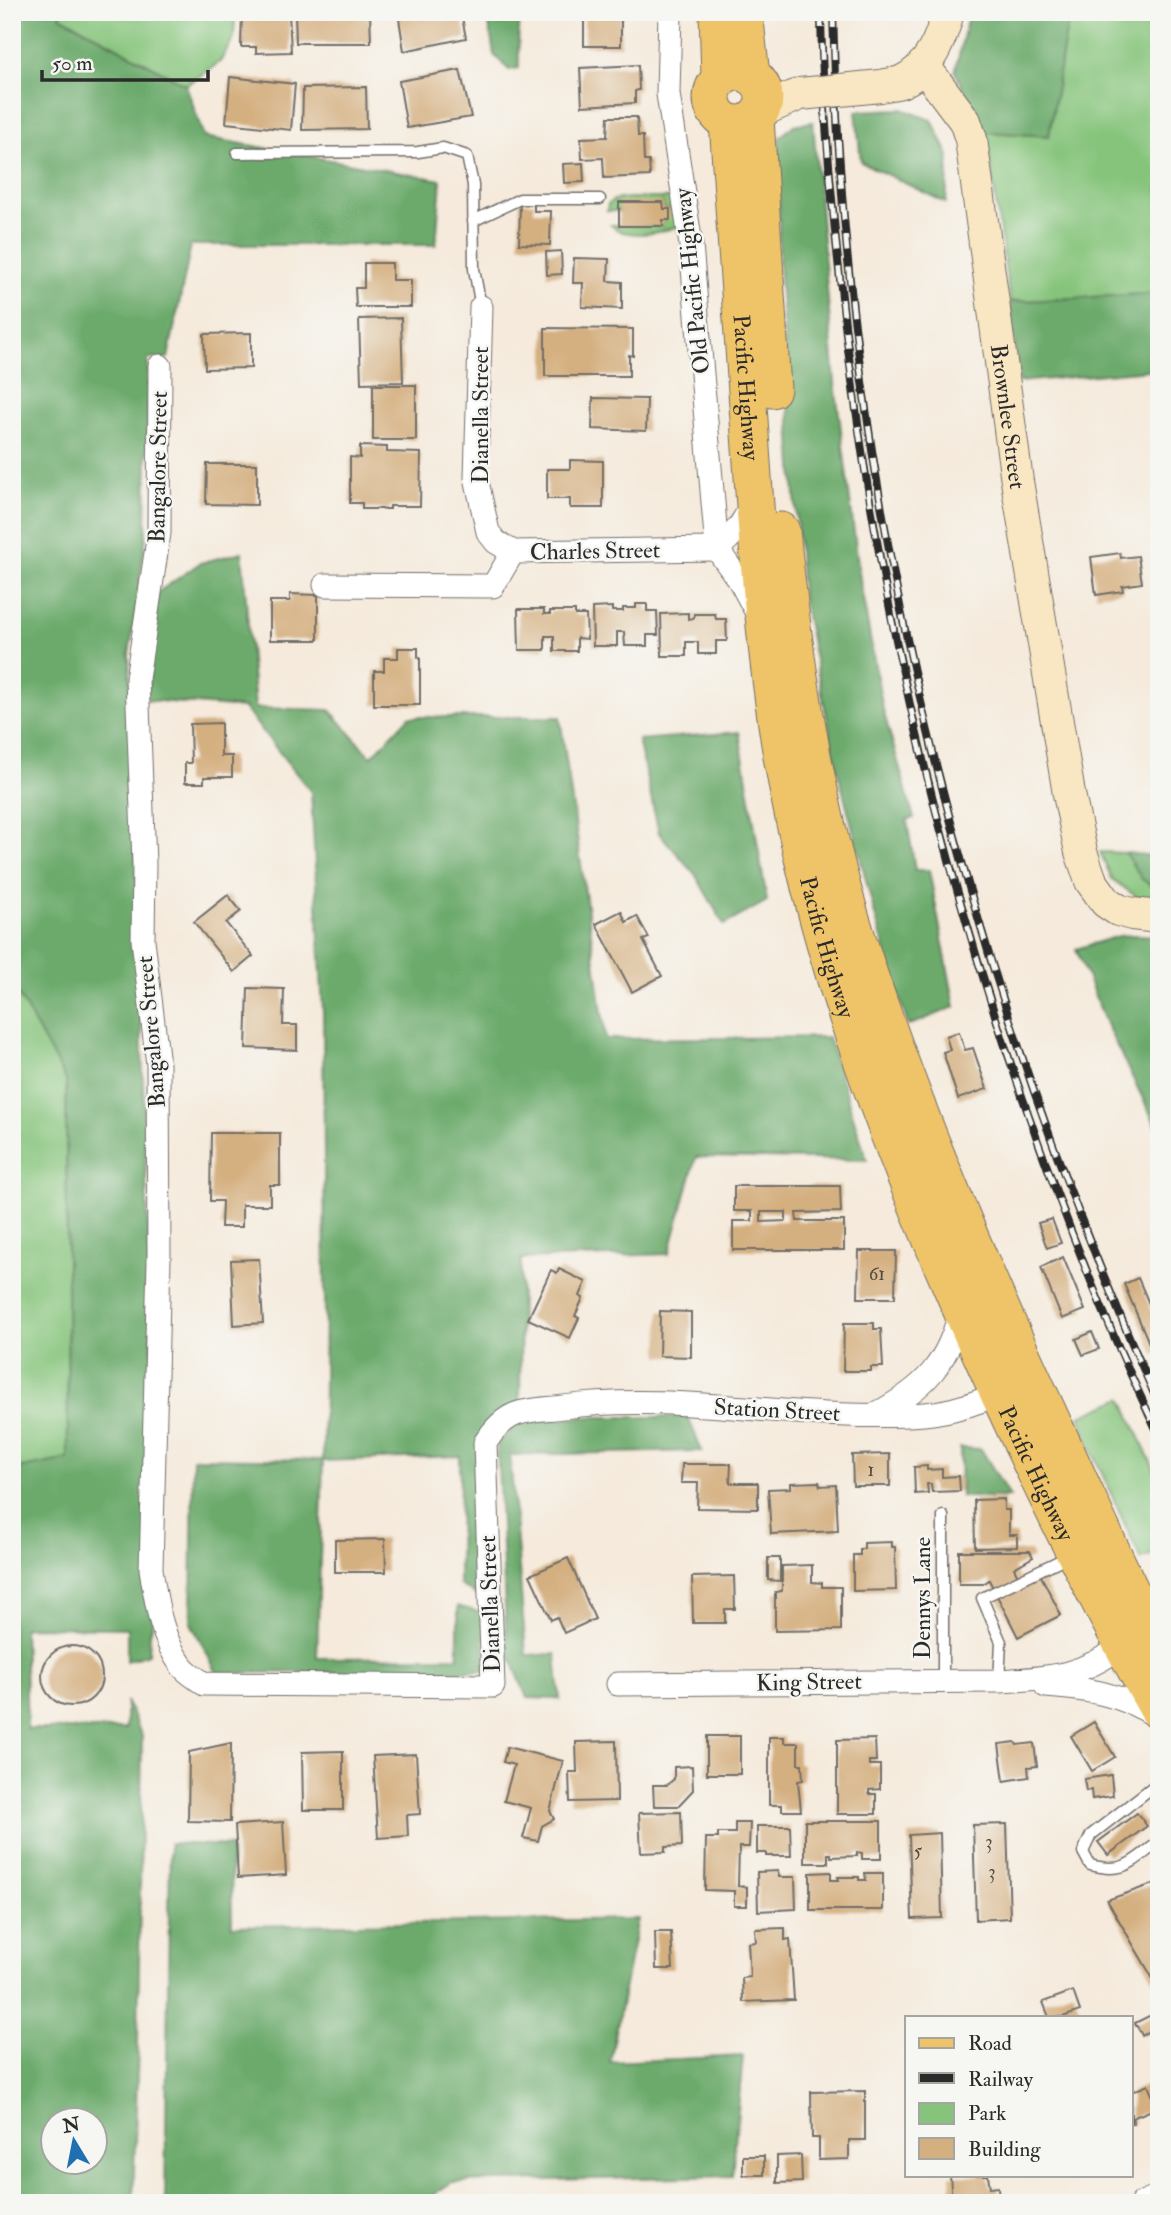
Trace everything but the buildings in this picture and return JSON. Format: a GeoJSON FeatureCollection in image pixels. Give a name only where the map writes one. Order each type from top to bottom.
{"type":"FeatureCollection","features":[{"type":"Feature","properties":{"kind":"main road","name":"Pacific Highway"},"geometry":{"type":"LineString","coordinates":[[718,12],[746,98],[781,525],[797,664],[818,782],[856,933],[933,1148],[1033,1380],[1112,1554],[1159,1647]]}},
{"type":"Feature","properties":{"kind":"main road","name":"Pacific Highway"},"geometry":{"type":"LineString","coordinates":[[744,12],[754,496],[764,635],[793,811],[811,892],[839,996],[874,1098],[961,1308],[999,1394],[1076,1552],[1122,1645],[1159,1711]]}},
{"type":"Feature","properties":{"kind":"street","name":"Old Pacific Highway"},"geometry":{"type":"LineString","coordinates":[[670,12],[668,94],[691,245],[717,549]]}},
{"type":"Feature","properties":{"kind":"street"},"geometry":{"type":"LineString","coordinates":[[746,98],[881,86],[903,80],[923,65],[935,50],[948,12]]}},
{"type":"Feature","properties":{"kind":"street","name":"Brownlee Street"},"geometry":{"type":"LineString","coordinates":[[923,65],[965,121],[971,139],[1017,481],[1069,793],[1086,868],[1097,892],[1106,902],[1118,910],[1132,914],[1159,917]]}},
{"type":"Feature","properties":{"kind":"street","name":"Dianella Street"},"geometry":{"type":"LineString","coordinates":[[481,307],[476,477],[488,533],[496,542],[513,552]]}},
{"type":"Feature","properties":{"kind":"street","name":"Bangalore Street"},"geometry":{"type":"LineString","coordinates":[[160,366],[159,533],[137,679],[144,864],[143,940],[158,1064],[159,1259],[151,1569],[159,1614],[168,1639],[182,1666],[204,1684]]}},
{"type":"Feature","properties":{"kind":"street"},"geometry":{"type":"LineString","coordinates":[[754,496],[742,524],[732,537],[717,549],[741,583],[756,611],[764,635]]}},
{"type":"Feature","properties":{"kind":"street","name":"Charles Street"},"geometry":{"type":"LineString","coordinates":[[325,585],[494,586],[513,552],[717,549]]}},
{"type":"Feature","properties":{"kind":"street"},"geometry":{"type":"LineString","coordinates":[[876,1415],[900,1401],[930,1376],[948,1350],[961,1308]]}},
{"type":"Feature","properties":{"kind":"street","name":"Station Street"},"geometry":{"type":"LineString","coordinates":[[515,1414],[591,1404],[633,1404],[876,1415],[925,1414],[946,1411],[1033,1380]]}},
{"type":"Feature","properties":{"kind":"street","name":"Dianella Street"},"geometry":{"type":"LineString","coordinates":[[204,1684],[493,1686],[485,1443],[492,1431],[515,1414]]}},
{"type":"Feature","properties":{"kind":"street","name":"King Street"},"geometry":{"type":"LineString","coordinates":[[618,1684],[999,1681],[1068,1674],[1096,1663],[1122,1645]]}},
{"type":"Feature","properties":{"kind":"street","name":"King Street"},"geometry":{"type":"LineString","coordinates":[[999,1681],[1107,1693],[1137,1705],[1159,1718]]}},
{"type":"Feature","properties":{"kind":"street"},"geometry":{"type":"LineString","coordinates":[[1142,2203],[1159,2196]]}},
{"type":"Feature","properties":{"kind":"lane"},"geometry":{"type":"LineString","coordinates":[[237,153],[418,152],[443,148],[467,156],[473,185],[474,269],[481,307]]}},
{"type":"Feature","properties":{"kind":"lane"},"geometry":{"type":"LineString","coordinates":[[473,221],[520,199],[600,199]]}},
{"type":"Feature","properties":{"kind":"lane","name":"Dennys Lane"},"geometry":{"type":"LineString","coordinates":[[943,1516],[943,1681]]}},
{"type":"Feature","properties":{"kind":"lane"},"geometry":{"type":"LineString","coordinates":[[999,1681],[1001,1642],[982,1598],[1076,1552]]}},
{"type":"Feature","properties":{"kind":"lane"},"geometry":{"type":"LineString","coordinates":[[1159,1782],[1091,1835],[1083,1852],[1090,1866],[1108,1870],[1122,1869],[1159,1842]]}},
{"type":"Feature","properties":{"kind":"green space"},"geometry":{"type":"Polygon","coordinates":[[[12,12],[62,12],[60,16],[186,85],[204,137],[441,180],[436,245],[191,245],[168,358],[148,359],[146,537],[129,655],[160,1594],[150,1633],[149,1654],[127,1661],[127,1628],[24,1627],[27,1729],[126,1729],[126,1701],[142,1736],[133,2203],[12,2203],[12,1470],[68,1459],[66,1080],[12,983],[12,12]]]}},
{"type":"Feature","properties":{"kind":"green space"},"geometry":{"type":"Polygon","coordinates":[[[62,12],[235,12],[234,37],[220,62],[186,85],[60,16],[62,12]]]}},
{"type":"Feature","properties":{"kind":"green space"},"geometry":{"type":"Polygon","coordinates":[[[487,12],[518,12],[519,68],[509,70],[494,55],[487,12]]]}},
{"type":"Feature","properties":{"kind":"green space"},"geometry":{"type":"Polygon","coordinates":[[[969,12],[1069,12],[1049,136],[986,132],[955,72],[969,12]]]}},
{"type":"Feature","properties":{"kind":"green space"},"geometry":{"type":"Polygon","coordinates":[[[1069,12],[1159,12],[1159,293],[1010,302],[986,132],[1049,136],[1069,12]]]}},
{"type":"Feature","properties":{"kind":"green space"},"geometry":{"type":"Polygon","coordinates":[[[902,109],[932,120],[949,156],[946,203],[861,162],[856,111],[902,109]]]}},
{"type":"Feature","properties":{"kind":"green space"},"geometry":{"type":"Polygon","coordinates":[[[813,122],[835,383],[861,587],[883,710],[914,818],[907,820],[915,870],[929,870],[955,1007],[908,1026],[875,915],[838,772],[802,596],[779,265],[779,138],[794,125],[813,122]]]}},
{"type":"Feature","properties":{"kind":"green space"},"geometry":{"type":"Polygon","coordinates":[[[674,198],[678,226],[644,234],[617,230],[611,225],[663,226],[663,220],[670,209],[664,209],[663,202],[607,211],[608,204],[614,200],[674,198]]]}},
{"type":"Feature","properties":{"kind":"green space"},"geometry":{"type":"Polygon","coordinates":[[[1159,293],[1159,369],[1019,382],[1010,302],[1159,293]]]}},
{"type":"Feature","properties":{"kind":"green space"},"geometry":{"type":"Polygon","coordinates":[[[242,552],[255,708],[330,710],[371,757],[409,717],[560,717],[606,1039],[828,1037],[867,1160],[696,1157],[669,1254],[521,1259],[520,1405],[487,1424],[482,1598],[459,1585],[460,1456],[323,1461],[317,1658],[458,1657],[458,1606],[482,1613],[486,1671],[217,1673],[191,1623],[193,1458],[323,1460],[323,1012],[311,792],[244,708],[147,700],[158,592],[200,563],[242,552]]]}},
{"type":"Feature","properties":{"kind":"green space"},"geometry":{"type":"Polygon","coordinates":[[[739,732],[767,901],[724,925],[695,874],[659,833],[638,740],[739,732]]]}},
{"type":"Feature","properties":{"kind":"green space"},"geometry":{"type":"Polygon","coordinates":[[[1159,850],[1159,891],[1142,879],[1125,853],[1156,856],[1159,850]]]}},
{"type":"Feature","properties":{"kind":"green space"},"geometry":{"type":"Polygon","coordinates":[[[1100,852],[1125,853],[1142,879],[1159,891],[1159,894],[1140,899],[1112,879],[1100,852]]]}},
{"type":"Feature","properties":{"kind":"green space"},"geometry":{"type":"Polygon","coordinates":[[[1119,936],[1159,936],[1159,990],[1156,997],[1159,1011],[1159,1131],[1107,1026],[1076,949],[1119,936]]]}},
{"type":"Feature","properties":{"kind":"green space"},"geometry":{"type":"Polygon","coordinates":[[[12,983],[66,1080],[68,1459],[12,1470],[12,983]]]}},
{"type":"Feature","properties":{"kind":"green space"},"geometry":{"type":"Polygon","coordinates":[[[1122,1398],[1159,1480],[1159,1551],[1141,1560],[1090,1447],[1080,1416],[1122,1398]]]}},
{"type":"Feature","properties":{"kind":"green space"},"geometry":{"type":"Polygon","coordinates":[[[584,1417],[688,1417],[702,1451],[510,1455],[526,1655],[556,1654],[560,1699],[527,1698],[507,1648],[497,1443],[520,1422],[584,1417]]]}},
{"type":"Feature","properties":{"kind":"green space"},"geometry":{"type":"Polygon","coordinates":[[[960,1448],[981,1449],[1010,1497],[961,1497],[960,1448]]]}},
{"type":"Feature","properties":{"kind":"green space"},"geometry":{"type":"Polygon","coordinates":[[[170,1843],[231,1846],[232,1926],[638,1919],[610,2062],[743,2056],[732,2176],[452,2182],[421,2203],[165,2203],[170,1843]]]}},
{"type":"Feature","properties":{"kind":"railway"},"geometry":{"type":"LineString","coordinates":[[821,12],[830,174],[851,376],[885,586],[931,793],[989,998],[1053,1184],[1121,1352],[1159,1435]]}},
{"type":"Feature","properties":{"kind":"railway"},"geometry":{"type":"LineString","coordinates":[[833,12],[842,192],[861,371],[889,548],[926,725],[972,899],[1027,1070],[1089,1239],[1159,1405]]}}]}
